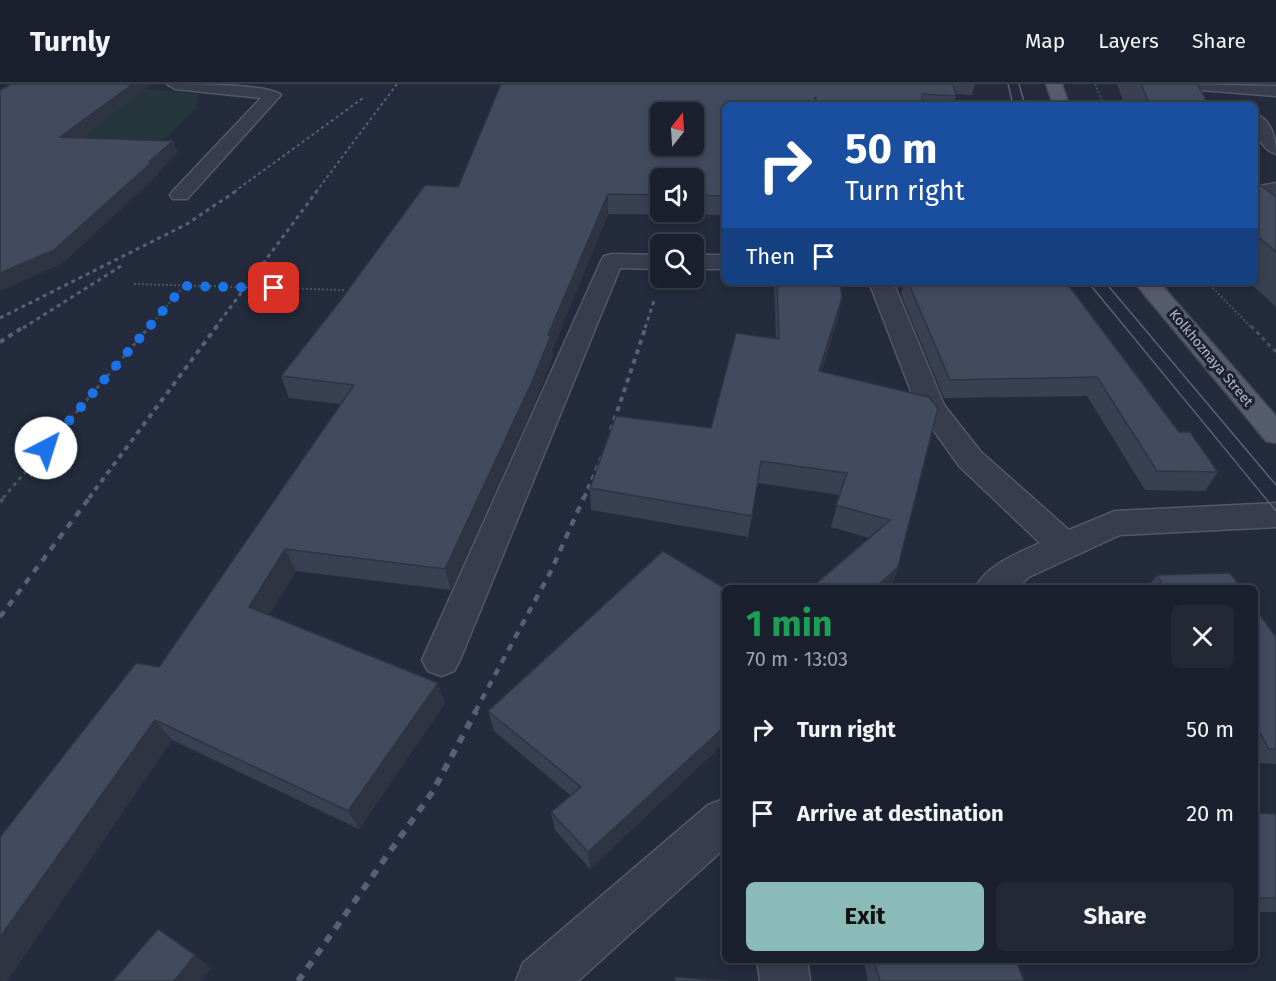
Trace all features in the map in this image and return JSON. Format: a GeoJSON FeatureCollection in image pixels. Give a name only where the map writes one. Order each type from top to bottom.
{"type":"FeatureCollection","features":[{"type":"Feature","properties":{"kind":"main road"},"geometry":{"type":"LineString","coordinates":[[1054,84],[1060,102]]}},
{"type":"Feature","properties":{"kind":"main road","name":"Kolkhoznaya Street"},"geometry":{"type":"LineString","coordinates":[[1149,285],[1267,412],[1276,434]]}},
{"type":"Feature","properties":{"kind":"street"},"geometry":{"type":"LineString","coordinates":[[175,84],[273,95],[180,195]]}},
{"type":"Feature","properties":{"kind":"street"},"geometry":{"type":"LineString","coordinates":[[1188,85],[1276,91]]}},
{"type":"Feature","properties":{"kind":"street"},"geometry":{"type":"LineString","coordinates":[[1188,85],[1233,102]]}},
{"type":"Feature","properties":{"kind":"street"},"geometry":{"type":"LineString","coordinates":[[1258,124],[1276,148]]}},
{"type":"Feature","properties":{"kind":"street"},"geometry":{"type":"LineString","coordinates":[[1258,192],[1276,189]]}},
{"type":"Feature","properties":{"kind":"street"},"geometry":{"type":"LineString","coordinates":[[441,660],[612,261],[650,261]]}},
{"type":"Feature","properties":{"kind":"street"},"geometry":{"type":"LineString","coordinates":[[704,262],[722,262]]}},
{"type":"Feature","properties":{"kind":"street"},"geometry":{"type":"LineString","coordinates":[[882,285],[931,407],[970,459],[1065,546]]}},
{"type":"Feature","properties":{"kind":"street"},"geometry":{"type":"LineString","coordinates":[[997,585],[1017,568],[1115,524],[1276,515]]}},
{"type":"Feature","properties":{"kind":"street"},"geometry":{"type":"LineString","coordinates":[[541,981],[722,822]]}},
{"type":"Feature","properties":{"kind":"street"},"geometry":{"type":"LineString","coordinates":[[782,963],[785,981]]}},
{"type":"Feature","properties":{"kind":"path"},"geometry":{"type":"LineString","coordinates":[[1095,84],[1103,102]]}},
{"type":"Feature","properties":{"kind":"path"},"geometry":{"type":"LineString","coordinates":[[134,284],[344,290]]}},
{"type":"Feature","properties":{"kind":"path"},"geometry":{"type":"LineString","coordinates":[[1210,285],[1276,352]]}},
{"type":"Feature","properties":{"kind":"path"},"geometry":{"type":"LineString","coordinates":[[0,502],[184,286]]}},
{"type":"Feature","properties":{"kind":"shaded area"},"geometry":{"type":"Polygon","coordinates":[[[120,86],[199,94],[197,108],[149,153],[10,149],[120,86]]]}},
{"type":"Feature","properties":{"kind":"building"},"geometry":{"type":"Polygon","coordinates":[[[11,84],[133,84],[60,137],[173,141],[54,250],[0,273],[0,90],[11,84]]]}},
{"type":"Feature","properties":{"kind":"building"},"geometry":{"type":"Polygon","coordinates":[[[501,84],[953,84],[956,96],[922,94],[922,102],[818,102],[815,97],[816,102],[722,102],[722,196],[704,195],[704,168],[650,168],[650,195],[608,194],[548,335],[551,335],[532,382],[445,569],[285,549],[249,607],[438,683],[348,811],[155,720],[0,937],[0,837],[136,663],[159,667],[354,385],[281,376],[340,301],[425,185],[458,187],[501,84]]]}},
{"type":"Feature","properties":{"kind":"building"},"geometry":{"type":"Polygon","coordinates":[[[1141,84],[1197,84],[1207,102],[1149,102],[1141,84]]]}},
{"type":"Feature","properties":{"kind":"building"},"geometry":{"type":"Polygon","coordinates":[[[1258,183],[1276,197],[1276,252],[1258,236],[1258,183]]]}},
{"type":"Feature","properties":{"kind":"building"},"geometry":{"type":"Polygon","coordinates":[[[777,285],[840,285],[842,298],[819,371],[929,397],[938,408],[898,567],[878,585],[814,585],[890,520],[836,505],[847,473],[761,461],[752,516],[590,488],[616,416],[711,428],[736,333],[779,339],[777,285]]]}},
{"type":"Feature","properties":{"kind":"building"},"geometry":{"type":"Polygon","coordinates":[[[909,285],[1068,285],[1179,432],[1190,432],[1218,472],[1157,471],[1097,377],[950,380],[909,285]]]}},
{"type":"Feature","properties":{"kind":"building"},"geometry":{"type":"Polygon","coordinates":[[[663,551],[722,587],[722,729],[588,852],[551,812],[581,787],[488,711],[663,551]]]}},
{"type":"Feature","properties":{"kind":"building"},"geometry":{"type":"Polygon","coordinates":[[[1230,573],[1239,585],[1163,585],[1157,575],[1230,573]]]}},
{"type":"Feature","properties":{"kind":"building"},"geometry":{"type":"Polygon","coordinates":[[[1258,612],[1276,637],[1276,749],[1269,749],[1258,729],[1258,612]]]}},
{"type":"Feature","properties":{"kind":"building"},"geometry":{"type":"Polygon","coordinates":[[[1258,813],[1275,814],[1276,816],[1276,898],[1258,898],[1258,813]]]}},
{"type":"Feature","properties":{"kind":"building"},"geometry":{"type":"Polygon","coordinates":[[[158,929],[195,955],[174,981],[113,981],[158,929]]]}},
{"type":"Feature","properties":{"kind":"building"},"geometry":{"type":"Polygon","coordinates":[[[875,963],[1017,963],[1024,981],[880,981],[875,963]]]}},
{"type":"Feature","properties":{"kind":"building"},"geometry":{"type":"Polygon","coordinates":[[[675,977],[726,981],[675,981],[675,977]]]}},
{"type":"Feature","properties":{"kind":"tram line"},"geometry":{"type":"LineString","coordinates":[[1008,84],[1012,102]]}},
{"type":"Feature","properties":{"kind":"tram line"},"geometry":{"type":"LineString","coordinates":[[1019,84],[1024,102]]}},
{"type":"Feature","properties":{"kind":"tram line"},"geometry":{"type":"LineString","coordinates":[[1090,285],[1276,511]]}},
{"type":"Feature","properties":{"kind":"tram line"},"geometry":{"type":"LineString","coordinates":[[1108,285],[1276,485]]}},
{"type":"Feature","properties":{"kind":"railway"},"geometry":{"type":"LineString","coordinates":[[316,192],[397,84]]}},
{"type":"Feature","properties":{"kind":"railway"},"geometry":{"type":"LineString","coordinates":[[234,192],[363,98]]}},
{"type":"Feature","properties":{"kind":"railway"},"geometry":{"type":"LineString","coordinates":[[0,318],[187,224],[236,191]]}},
{"type":"Feature","properties":{"kind":"railway"},"geometry":{"type":"LineString","coordinates":[[215,328],[317,191]]}},
{"type":"Feature","properties":{"kind":"railway"},"geometry":{"type":"LineString","coordinates":[[23,328],[121,266]]}},
{"type":"Feature","properties":{"kind":"railway"},"geometry":{"type":"LineString","coordinates":[[645,328],[655,298]]}},
{"type":"Feature","properties":{"kind":"railway"},"geometry":{"type":"LineString","coordinates":[[0,342],[25,326]]}},
{"type":"Feature","properties":{"kind":"railway"},"geometry":{"type":"LineString","coordinates":[[89,498],[217,326]]}},
{"type":"Feature","properties":{"kind":"railway"},"geometry":{"type":"LineString","coordinates":[[611,430],[646,326]]}},
{"type":"Feature","properties":{"kind":"railway"},"geometry":{"type":"LineString","coordinates":[[584,498],[605,450]]}},
{"type":"Feature","properties":{"kind":"railway"},"geometry":{"type":"LineString","coordinates":[[0,617],[90,497]]}},
{"type":"Feature","properties":{"kind":"railway"},"geometry":{"type":"LineString","coordinates":[[475,712],[551,571],[584,497]]}},
{"type":"Feature","properties":{"kind":"railway"},"geometry":{"type":"LineString","coordinates":[[298,981],[433,791],[476,711]]}},
{"type":"Feature","properties":{"kind":"route"},"geometry":{"type":"LineString","coordinates":[[46,448],[184,286],[274,288]]}}]}
